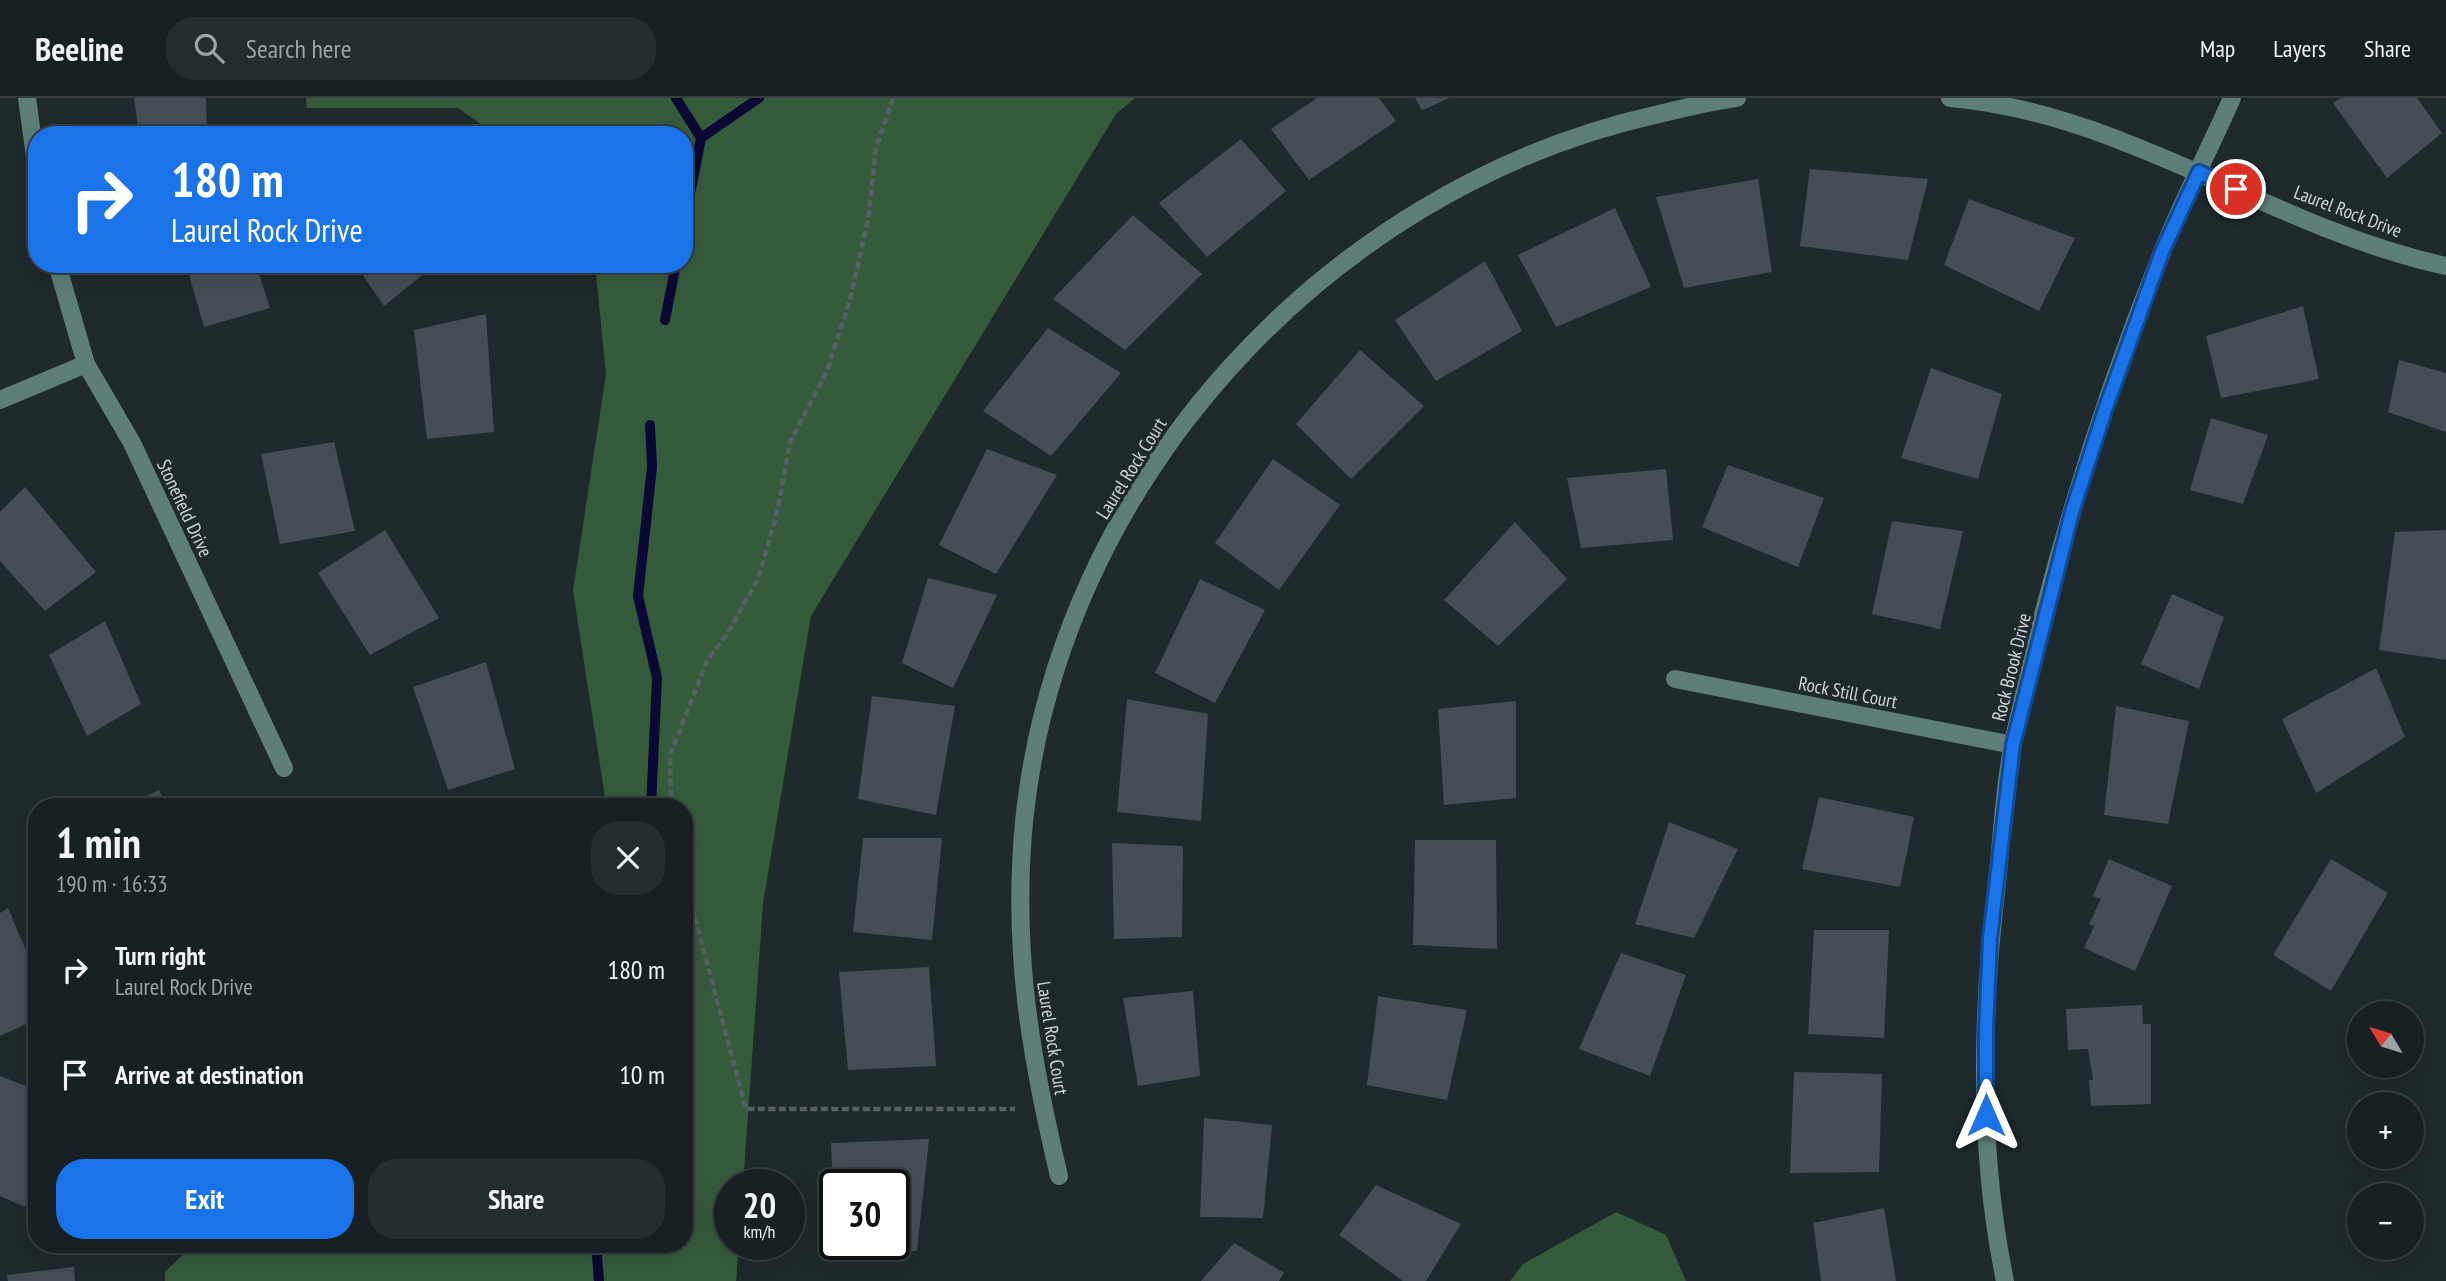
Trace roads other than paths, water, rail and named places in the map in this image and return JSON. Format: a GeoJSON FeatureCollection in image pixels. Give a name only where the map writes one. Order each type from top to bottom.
{"type":"FeatureCollection","features":[{"type":"Feature","properties":{"kind":"street"},"geometry":{"type":"LineString","coordinates":[[27,98],[31,126]]}},
{"type":"Feature","properties":{"kind":"street","name":"Laurel Rock Court"},"geometry":{"type":"LineString","coordinates":[[1059,1176],[1043,1110],[1023,999],[1019,934],[1024,823],[1033,764],[1064,649],[1086,593],[1128,508],[1170,442],[1218,380],[1294,302],[1340,264],[1435,200],[1534,152],[1608,125],[1737,98]]}},
{"type":"Feature","properties":{"kind":"street"},"geometry":{"type":"LineString","coordinates":[[1950,98],[2032,110],[2199,172]]}},
{"type":"Feature","properties":{"kind":"street","name":"Rock Brook Drive"},"geometry":{"type":"LineString","coordinates":[[2005,1281],[1990,1175],[1986,1030],[1990,938],[2013,745],[2072,512],[2117,371],[2162,252],[2232,98]]}},
{"type":"Feature","properties":{"kind":"street","name":"Laurel Rock Drive"},"geometry":{"type":"LineString","coordinates":[[2199,172],[2342,233],[2446,266]]}},
{"type":"Feature","properties":{"kind":"street","name":"Stonefield Drive"},"geometry":{"type":"LineString","coordinates":[[60,273],[86,364],[132,443],[284,768]]}},
{"type":"Feature","properties":{"kind":"street"},"geometry":{"type":"LineString","coordinates":[[0,400],[86,364]]}},
{"type":"Feature","properties":{"kind":"street","name":"Rock Still Court"},"geometry":{"type":"LineString","coordinates":[[1675,679],[2013,745]]}},
{"type":"Feature","properties":{"kind":"waterway"},"geometry":{"type":"LineString","coordinates":[[676,98],[701,138],[693,178]]}},
{"type":"Feature","properties":{"kind":"waterway"},"geometry":{"type":"LineString","coordinates":[[701,138],[759,98]]}},
{"type":"Feature","properties":{"kind":"waterway"},"geometry":{"type":"LineString","coordinates":[[665,320],[674,273]]}},
{"type":"Feature","properties":{"kind":"waterway"},"geometry":{"type":"LineString","coordinates":[[650,425],[652,467],[638,596],[657,678],[651,798]]}},
{"type":"Feature","properties":{"kind":"waterway"},"geometry":{"type":"LineString","coordinates":[[597,1253],[599,1281]]}}]}
